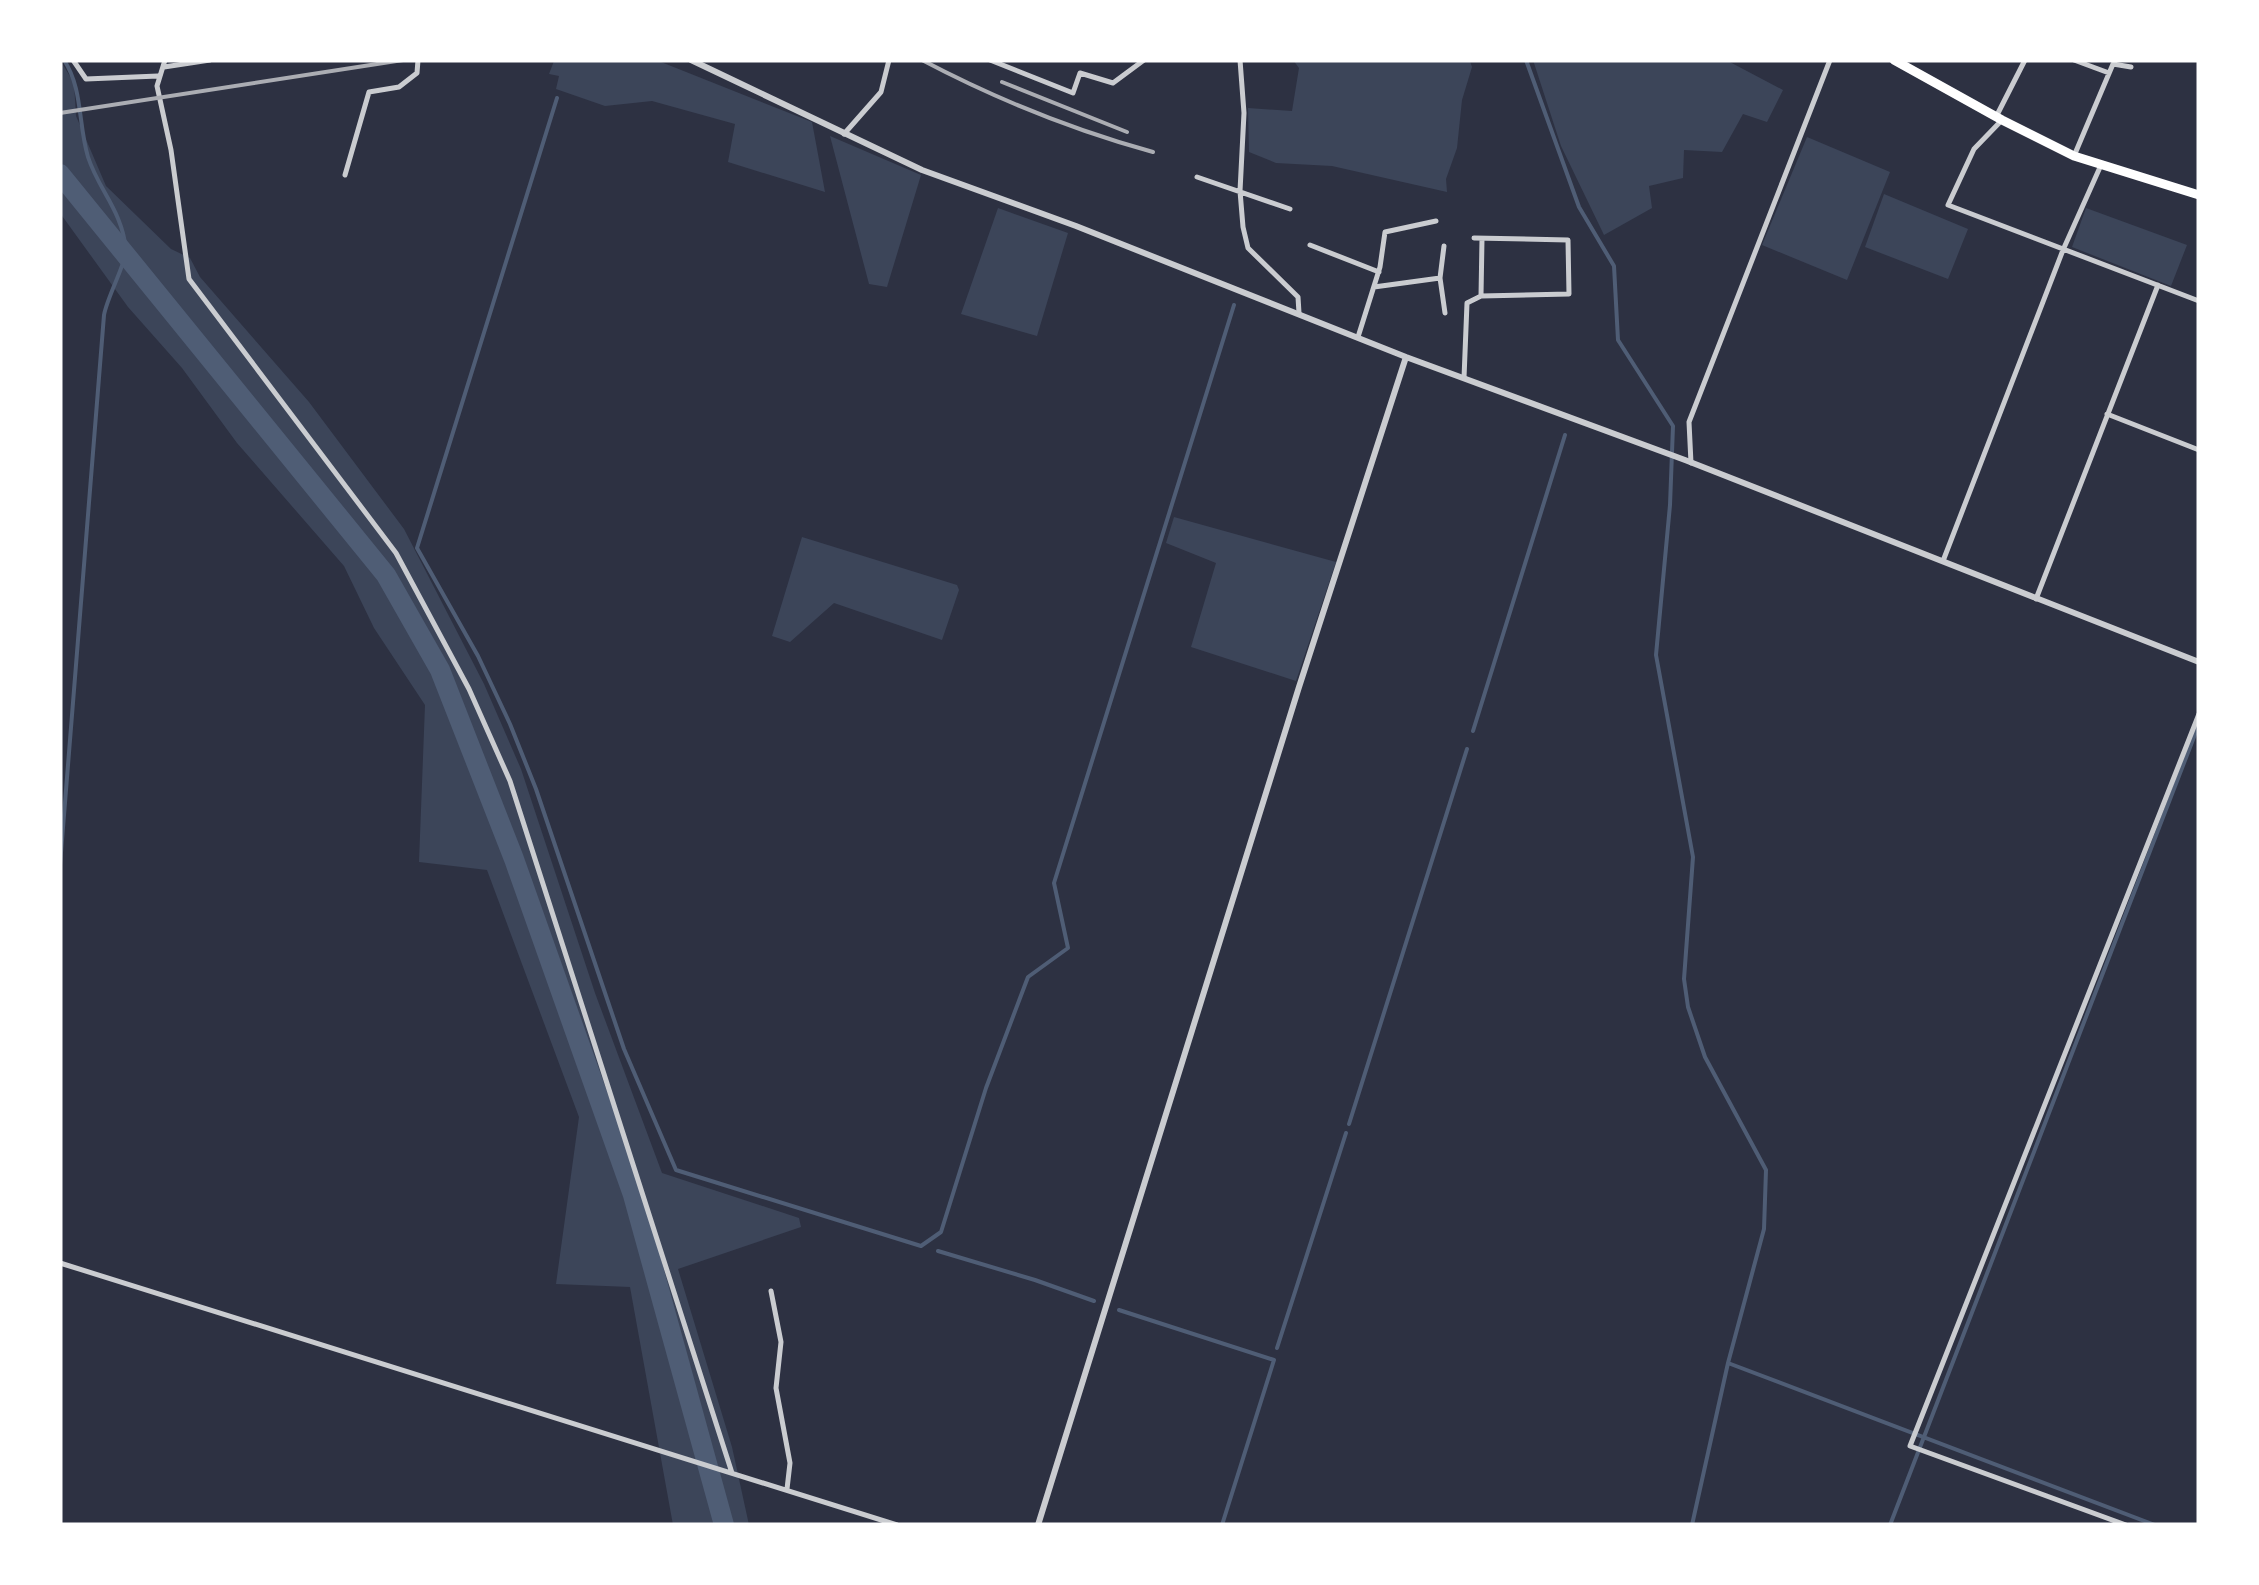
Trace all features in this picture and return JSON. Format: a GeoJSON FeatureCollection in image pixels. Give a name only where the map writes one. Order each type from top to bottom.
{"type":"FeatureCollection","features":[{"type":"Feature","properties":{"kind":"main road"},"geometry":{"type":"LineString","coordinates":[[1894,60],[2074,156],[2199,195]]}},
{"type":"Feature","properties":{"kind":"street"},"geometry":{"type":"LineString","coordinates":[[73,60],[86,79],[158,76]]}},
{"type":"Feature","properties":{"kind":"street"},"geometry":{"type":"LineString","coordinates":[[210,60],[164,63],[157,86],[171,150],[190,279],[396,552],[469,689],[510,781],[732,1473]]}},
{"type":"Feature","properties":{"kind":"street"},"geometry":{"type":"LineString","coordinates":[[344,175],[369,92],[399,87],[417,72],[418,60]]}},
{"type":"Feature","properties":{"kind":"street"},"geometry":{"type":"LineString","coordinates":[[691,60],[922,170],[2199,662]]}},
{"type":"Feature","properties":{"kind":"street"},"geometry":{"type":"LineString","coordinates":[[844,134],[881,92],[889,60]]}},
{"type":"Feature","properties":{"kind":"street"},"geometry":{"type":"LineString","coordinates":[[990,60],[1073,93],[1080,73],[1113,83],[1144,60]]}},
{"type":"Feature","properties":{"kind":"street"},"geometry":{"type":"LineString","coordinates":[[1240,60],[1244,113],[1240,191],[1248,248],[1287,282],[1298,298],[1299,313]]}},
{"type":"Feature","properties":{"kind":"street"},"geometry":{"type":"LineString","coordinates":[[1688,462],[1689,422],[1830,60]]}},
{"type":"Feature","properties":{"kind":"street"},"geometry":{"type":"LineString","coordinates":[[2026,60],[1999,119],[1974,149],[1948,205],[2199,301]]}},
{"type":"Feature","properties":{"kind":"street"},"geometry":{"type":"LineString","coordinates":[[2074,60],[2109,73]]}},
{"type":"Feature","properties":{"kind":"street"},"geometry":{"type":"LineString","coordinates":[[2074,156],[2113,64],[2131,66]]}},
{"type":"Feature","properties":{"kind":"street"},"geometry":{"type":"LineString","coordinates":[[1942,563],[2101,165]]}},
{"type":"Feature","properties":{"kind":"street"},"geometry":{"type":"LineString","coordinates":[[1197,176],[1290,210]]}},
{"type":"Feature","properties":{"kind":"street"},"geometry":{"type":"LineString","coordinates":[[1358,337],[1379,272],[1385,232],[1436,221]]}},
{"type":"Feature","properties":{"kind":"street"},"geometry":{"type":"LineString","coordinates":[[1464,378],[1467,304],[1480,296],[1569,294],[1568,240],[1478,238],[1480,296]]}},
{"type":"Feature","properties":{"kind":"street"},"geometry":{"type":"LineString","coordinates":[[1310,245],[1379,272]]}},
{"type":"Feature","properties":{"kind":"street"},"geometry":{"type":"LineString","coordinates":[[1444,246],[1440,278],[1445,313]]}},
{"type":"Feature","properties":{"kind":"street"},"geometry":{"type":"LineString","coordinates":[[1374,287],[1440,278]]}},
{"type":"Feature","properties":{"kind":"street"},"geometry":{"type":"LineString","coordinates":[[2036,600],[2158,285]]}},
{"type":"Feature","properties":{"kind":"street"},"geometry":{"type":"LineString","coordinates":[[1038,1525],[1299,686],[1406,357]]}},
{"type":"Feature","properties":{"kind":"street"},"geometry":{"type":"LineString","coordinates":[[2106,414],[2199,450]]}},
{"type":"Feature","properties":{"kind":"street"},"geometry":{"type":"LineString","coordinates":[[2126,1525],[1910,1446],[2199,714]]}},
{"type":"Feature","properties":{"kind":"street"},"geometry":{"type":"LineString","coordinates":[[60,1263],[898,1525]]}},
{"type":"Feature","properties":{"kind":"street"},"geometry":{"type":"LineString","coordinates":[[771,1292],[781,1342],[776,1388],[790,1463],[786,1490]]}},
{"type":"Feature","properties":{"kind":"shaded area"},"geometry":{"type":"Polygon","coordinates":[[[60,60],[74,83],[76,116],[106,186],[171,249],[190,258],[200,277],[309,402],[404,529],[484,684],[521,769],[595,993],[662,1173],[799,1218],[801,1227],[678,1269],[732,1447],[749,1525],[673,1525],[630,1287],[556,1284],[579,1117],[487,870],[419,862],[425,705],[374,628],[344,566],[237,443],[182,368],[128,307],[60,213],[60,60]]]}},
{"type":"Feature","properties":{"kind":"shaded area"},"geometry":{"type":"Polygon","coordinates":[[[656,60],[812,122],[825,192],[728,162],[735,124],[652,101],[605,106],[556,89],[559,76],[549,74],[554,61],[656,60]]]}},
{"type":"Feature","properties":{"kind":"shaded area"},"geometry":{"type":"Polygon","coordinates":[[[1293,60],[1470,61],[1457,148],[1446,179],[1447,192],[1332,166],[1276,163],[1249,152],[1248,108],[1292,111],[1299,68],[1293,60]]]}},
{"type":"Feature","properties":{"kind":"shaded area"},"geometry":{"type":"Polygon","coordinates":[[[1533,60],[1726,60],[1783,90],[1767,122],[1743,114],[1722,152],[1684,150],[1683,178],[1649,186],[1652,208],[1604,235],[1561,146],[1533,60]]]}},
{"type":"Feature","properties":{"kind":"shaded area"},"geometry":{"type":"Polygon","coordinates":[[[830,136],[921,175],[887,287],[869,284],[830,136]]]}},
{"type":"Feature","properties":{"kind":"shaded area"},"geometry":{"type":"Polygon","coordinates":[[[1807,137],[1890,172],[1847,280],[1762,245],[1807,137]]]}},
{"type":"Feature","properties":{"kind":"shaded area"},"geometry":{"type":"Polygon","coordinates":[[[1884,194],[1968,229],[1948,279],[1865,247],[1884,194]]]}},
{"type":"Feature","properties":{"kind":"shaded area"},"geometry":{"type":"Polygon","coordinates":[[[998,208],[1068,233],[1037,336],[961,314],[998,208]]]}},
{"type":"Feature","properties":{"kind":"shaded area"},"geometry":{"type":"Polygon","coordinates":[[[2086,208],[2187,245],[2171,286],[2072,247],[2086,208]]]}},
{"type":"Feature","properties":{"kind":"shaded area"},"geometry":{"type":"Polygon","coordinates":[[[1174,517],[1336,562],[1296,681],[1191,647],[1216,563],[1166,543],[1174,517]]]}},
{"type":"Feature","properties":{"kind":"shaded area"},"geometry":{"type":"Polygon","coordinates":[[[802,537],[957,585],[959,590],[942,640],[834,603],[790,642],[772,636],[802,537]]]}},
{"type":"Feature","properties":{"kind":"waterway"},"geometry":{"type":"LineString","coordinates":[[60,865],[104,315],[126,250],[120,223],[88,157],[77,95],[64,60]]}},
{"type":"Feature","properties":{"kind":"waterway"},"geometry":{"type":"LineString","coordinates":[[1526,60],[1579,207],[1614,266],[1618,340],[1673,426],[1656,655],[1693,857],[1684,979],[1688,1007],[1705,1057],[1766,1170],[1764,1229],[1728,1363],[1692,1525]]}},
{"type":"Feature","properties":{"kind":"waterway"},"geometry":{"type":"LineString","coordinates":[[557,98],[417,548],[478,656],[510,724],[536,789],[624,1049],[676,1170],[921,1246],[941,1232],[986,1088],[1028,977],[1068,948],[1054,883],[1234,305]]}},
{"type":"Feature","properties":{"kind":"waterway"},"geometry":{"type":"LineString","coordinates":[[60,174],[386,575],[440,670],[514,859],[633,1195],[724,1525]]}},
{"type":"Feature","properties":{"kind":"waterway"},"geometry":{"type":"LineString","coordinates":[[1473,731],[1565,435]]}},
{"type":"Feature","properties":{"kind":"waterway"},"geometry":{"type":"LineString","coordinates":[[1890,1525],[2199,724]]}},
{"type":"Feature","properties":{"kind":"waterway"},"geometry":{"type":"LineString","coordinates":[[1349,1124],[1467,749]]}},
{"type":"Feature","properties":{"kind":"waterway"},"geometry":{"type":"LineString","coordinates":[[1277,1348],[1346,1133]]}},
{"type":"Feature","properties":{"kind":"waterway"},"geometry":{"type":"LineString","coordinates":[[938,1251],[1094,1301]]}},
{"type":"Feature","properties":{"kind":"waterway"},"geometry":{"type":"LineString","coordinates":[[1119,1310],[1274,1360],[1222,1525]]}},
{"type":"Feature","properties":{"kind":"waterway"},"geometry":{"type":"LineString","coordinates":[[1728,1363],[2155,1525]]}},
{"type":"Feature","properties":{"kind":"railway"},"geometry":{"type":"LineString","coordinates":[[60,113],[403,60]]}},
{"type":"Feature","properties":{"kind":"railway"},"geometry":{"type":"LineString","coordinates":[[922,60],[1035,112],[1153,152]]}},
{"type":"Feature","properties":{"kind":"railway"},"geometry":{"type":"LineString","coordinates":[[1002,82],[1127,132]]}}]}
